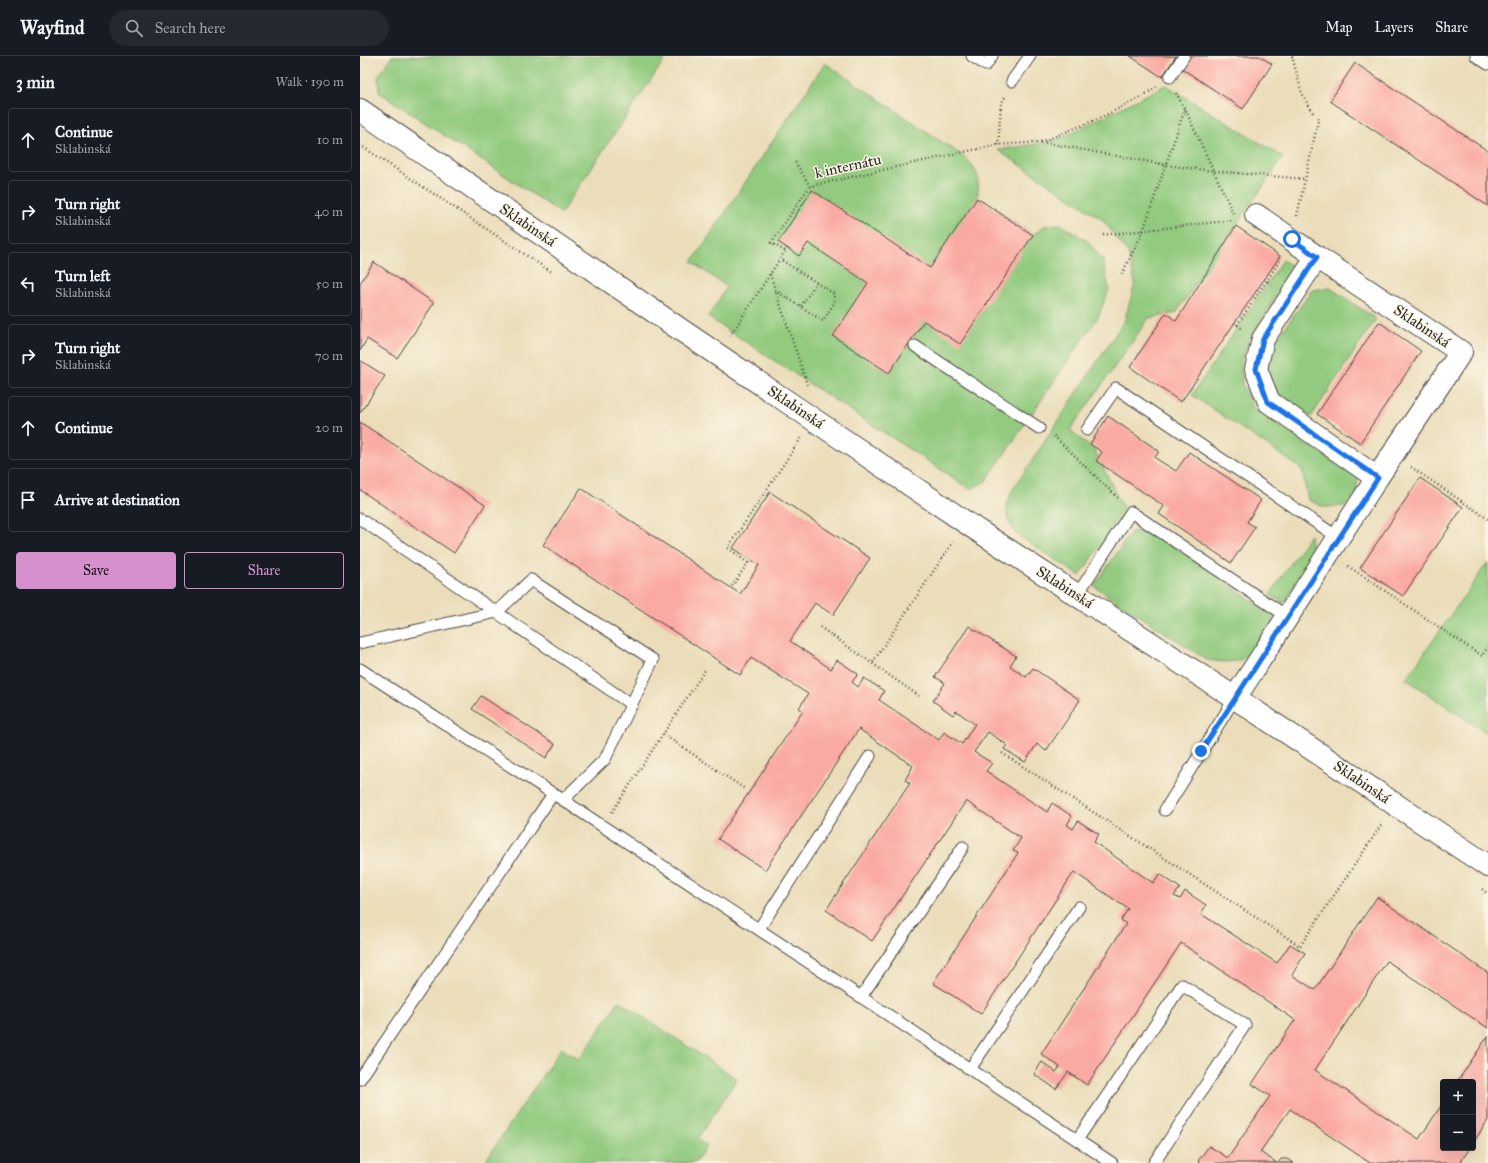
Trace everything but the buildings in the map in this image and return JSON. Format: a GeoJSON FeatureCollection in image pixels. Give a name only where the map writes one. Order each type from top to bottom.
{"type":"FeatureCollection","features":[{"type":"Feature","properties":{"kind":"street","name":"Sklabinská"},"geometry":{"type":"LineString","coordinates":[[360,110],[700,343],[981,532],[1488,866]]}},
{"type":"Feature","properties":{"kind":"street","name":"Sklabinská"},"geometry":{"type":"LineString","coordinates":[[1235,698],[1461,352],[1256,215]]}},
{"type":"Feature","properties":{"kind":"street"},"geometry":{"type":"LineString","coordinates":[[1317,257],[1263,339],[1256,369],[1268,402],[1378,478]]}},
{"type":"Feature","properties":{"kind":"lane"},"geometry":{"type":"LineString","coordinates":[[972,56],[986,65],[992,56]]}},
{"type":"Feature","properties":{"kind":"lane"},"geometry":{"type":"LineString","coordinates":[[1012,81],[1030,56]]}},
{"type":"Feature","properties":{"kind":"lane"},"geometry":{"type":"LineString","coordinates":[[1170,77],[1184,56]]}},
{"type":"Feature","properties":{"kind":"lane"},"geometry":{"type":"LineString","coordinates":[[1476,56],[1488,64]]}},
{"type":"Feature","properties":{"kind":"lane"},"geometry":{"type":"LineString","coordinates":[[915,346],[1039,428]]}},
{"type":"Feature","properties":{"kind":"lane"},"geometry":{"type":"LineString","coordinates":[[1087,430],[1116,388],[1339,538]]}},
{"type":"Feature","properties":{"kind":"lane"},"geometry":{"type":"LineString","coordinates":[[1078,595],[1131,512],[1288,616]]}},
{"type":"Feature","properties":{"kind":"lane"},"geometry":{"type":"LineString","coordinates":[[360,519],[632,705]]}},
{"type":"Feature","properties":{"kind":"lane"},"geometry":{"type":"LineString","coordinates":[[360,643],[497,612],[532,580],[653,660],[605,759],[563,800]]}},
{"type":"Feature","properties":{"kind":"lane"},"geometry":{"type":"LineString","coordinates":[[360,669],[563,800],[1112,1163]]}},
{"type":"Feature","properties":{"kind":"lane"},"geometry":{"type":"LineString","coordinates":[[1165,810],[1235,698]]}},
{"type":"Feature","properties":{"kind":"lane"},"geometry":{"type":"LineString","coordinates":[[759,929],[870,756]]}},
{"type":"Feature","properties":{"kind":"lane"},"geometry":{"type":"LineString","coordinates":[[360,1078],[553,794]]}},
{"type":"Feature","properties":{"kind":"lane"},"geometry":{"type":"LineString","coordinates":[[861,997],[963,847]]}},
{"type":"Feature","properties":{"kind":"lane"},"geometry":{"type":"LineString","coordinates":[[970,1069],[1079,907]]}},
{"type":"Feature","properties":{"kind":"lane"},"geometry":{"type":"LineString","coordinates":[[1077,1140],[1182,985],[1245,1025],[1154,1163]]}},
{"type":"Feature","properties":{"kind":"path"},"geometry":{"type":"LineString","coordinates":[[1292,56],[1302,94],[1313,113]]}},
{"type":"Feature","properties":{"kind":"path"},"geometry":{"type":"LineString","coordinates":[[1041,142],[1100,118],[1143,96],[1170,77],[1175,91],[1185,109],[1235,219],[1103,235]]}},
{"type":"Feature","properties":{"kind":"path"},"geometry":{"type":"LineString","coordinates":[[998,145],[1001,104],[1012,81]]}},
{"type":"Feature","properties":{"kind":"path"},"geometry":{"type":"LineString","coordinates":[[1122,274],[1143,231],[1185,109]]}},
{"type":"Feature","properties":{"kind":"path"},"geometry":{"type":"LineString","coordinates":[[1041,142],[1166,165],[1213,171],[1306,179]]}},
{"type":"Feature","properties":{"kind":"path","name":"k internátu"},"geometry":{"type":"LineString","coordinates":[[785,251],[771,243],[810,186],[998,145],[1041,142]]}},
{"type":"Feature","properties":{"kind":"path"},"geometry":{"type":"LineString","coordinates":[[795,162],[810,186]]}},
{"type":"Feature","properties":{"kind":"path"},"geometry":{"type":"LineString","coordinates":[[730,336],[787,248]]}},
{"type":"Feature","properties":{"kind":"path"},"geometry":{"type":"LineString","coordinates":[[776,290],[823,321],[834,303],[834,294],[780,259]]}},
{"type":"Feature","properties":{"kind":"path"},"geometry":{"type":"LineString","coordinates":[[770,274],[809,389]]}},
{"type":"Feature","properties":{"kind":"path"},"geometry":{"type":"LineString","coordinates":[[801,306],[816,283]]}},
{"type":"Feature","properties":{"kind":"path"},"geometry":{"type":"LineString","coordinates":[[1053,435],[1131,512]]}},
{"type":"Feature","properties":{"kind":"path"},"geometry":{"type":"LineString","coordinates":[[732,586],[748,563],[728,548],[801,438]]}},
{"type":"Feature","properties":{"kind":"path"},"geometry":{"type":"LineString","coordinates":[[1407,464],[1488,518]]}},
{"type":"Feature","properties":{"kind":"path"},"geometry":{"type":"LineString","coordinates":[[873,662],[954,540]]}},
{"type":"Feature","properties":{"kind":"path"},"geometry":{"type":"LineString","coordinates":[[1343,563],[1482,656],[1488,647]]}},
{"type":"Feature","properties":{"kind":"path"},"geometry":{"type":"LineString","coordinates":[[820,627],[873,662],[920,696]]}},
{"type":"Feature","properties":{"kind":"path"},"geometry":{"type":"LineString","coordinates":[[602,826],[705,670]]}},
{"type":"Feature","properties":{"kind":"path"},"geometry":{"type":"LineString","coordinates":[[663,734],[744,789]]}},
{"type":"Feature","properties":{"kind":"path"},"geometry":{"type":"LineString","coordinates":[[1002,753],[1299,948],[1382,823]]}},
{"type":"Feature","properties":{"kind":"green space"},"geometry":{"type":"Polygon","coordinates":[[[392,56],[667,56],[561,213],[379,92],[378,77],[392,56]]]}},
{"type":"Feature","properties":{"kind":"green space"},"geometry":{"type":"Polygon","coordinates":[[[825,63],[966,158],[978,176],[977,198],[1033,235],[1044,226],[1060,224],[1086,240],[1103,260],[1109,289],[1098,317],[986,481],[970,489],[708,317],[727,287],[692,262],[825,63]]]}},
{"type":"Feature","properties":{"kind":"green space"},"geometry":{"type":"Polygon","coordinates":[[[1166,85],[1283,157],[1176,313],[1149,318],[1070,430],[1095,451],[1124,510],[1080,576],[1015,533],[1008,520],[1006,506],[1012,491],[1125,320],[1135,283],[1128,253],[1103,220],[998,150],[1055,141],[1166,85]]]}},
{"type":"Feature","properties":{"kind":"green space"},"geometry":{"type":"Polygon","coordinates":[[[1283,260],[1294,268],[1248,341],[1241,361],[1242,385],[1254,409],[1358,478],[1356,495],[1344,506],[1324,507],[1308,500],[1302,469],[1192,395],[1283,260]]]}},
{"type":"Feature","properties":{"kind":"green space"},"geometry":{"type":"Polygon","coordinates":[[[1330,288],[1376,319],[1311,417],[1273,391],[1267,365],[1270,349],[1312,290],[1330,288]]]}},
{"type":"Feature","properties":{"kind":"green space"},"geometry":{"type":"Polygon","coordinates":[[[1132,531],[1152,532],[1276,617],[1257,647],[1243,659],[1222,662],[1207,660],[1094,586],[1132,531]]]}},
{"type":"Feature","properties":{"kind":"green space"},"geometry":{"type":"Polygon","coordinates":[[[1310,535],[1313,560],[1284,603],[1270,595],[1310,535]]]}},
{"type":"Feature","properties":{"kind":"green space"},"geometry":{"type":"Polygon","coordinates":[[[1488,562],[1488,734],[1406,679],[1488,562]]]}},
{"type":"Feature","properties":{"kind":"green space"},"geometry":{"type":"Polygon","coordinates":[[[619,1001],[737,1079],[697,1139],[707,1146],[695,1163],[484,1163],[561,1048],[579,1060],[619,1001]]]}},
{"type":"Feature","properties":{"kind":"route"},"geometry":{"type":"LineString","coordinates":[[1201,751],[1378,478],[1268,402],[1256,369],[1263,339],[1317,257],[1292,239]]}}]}
